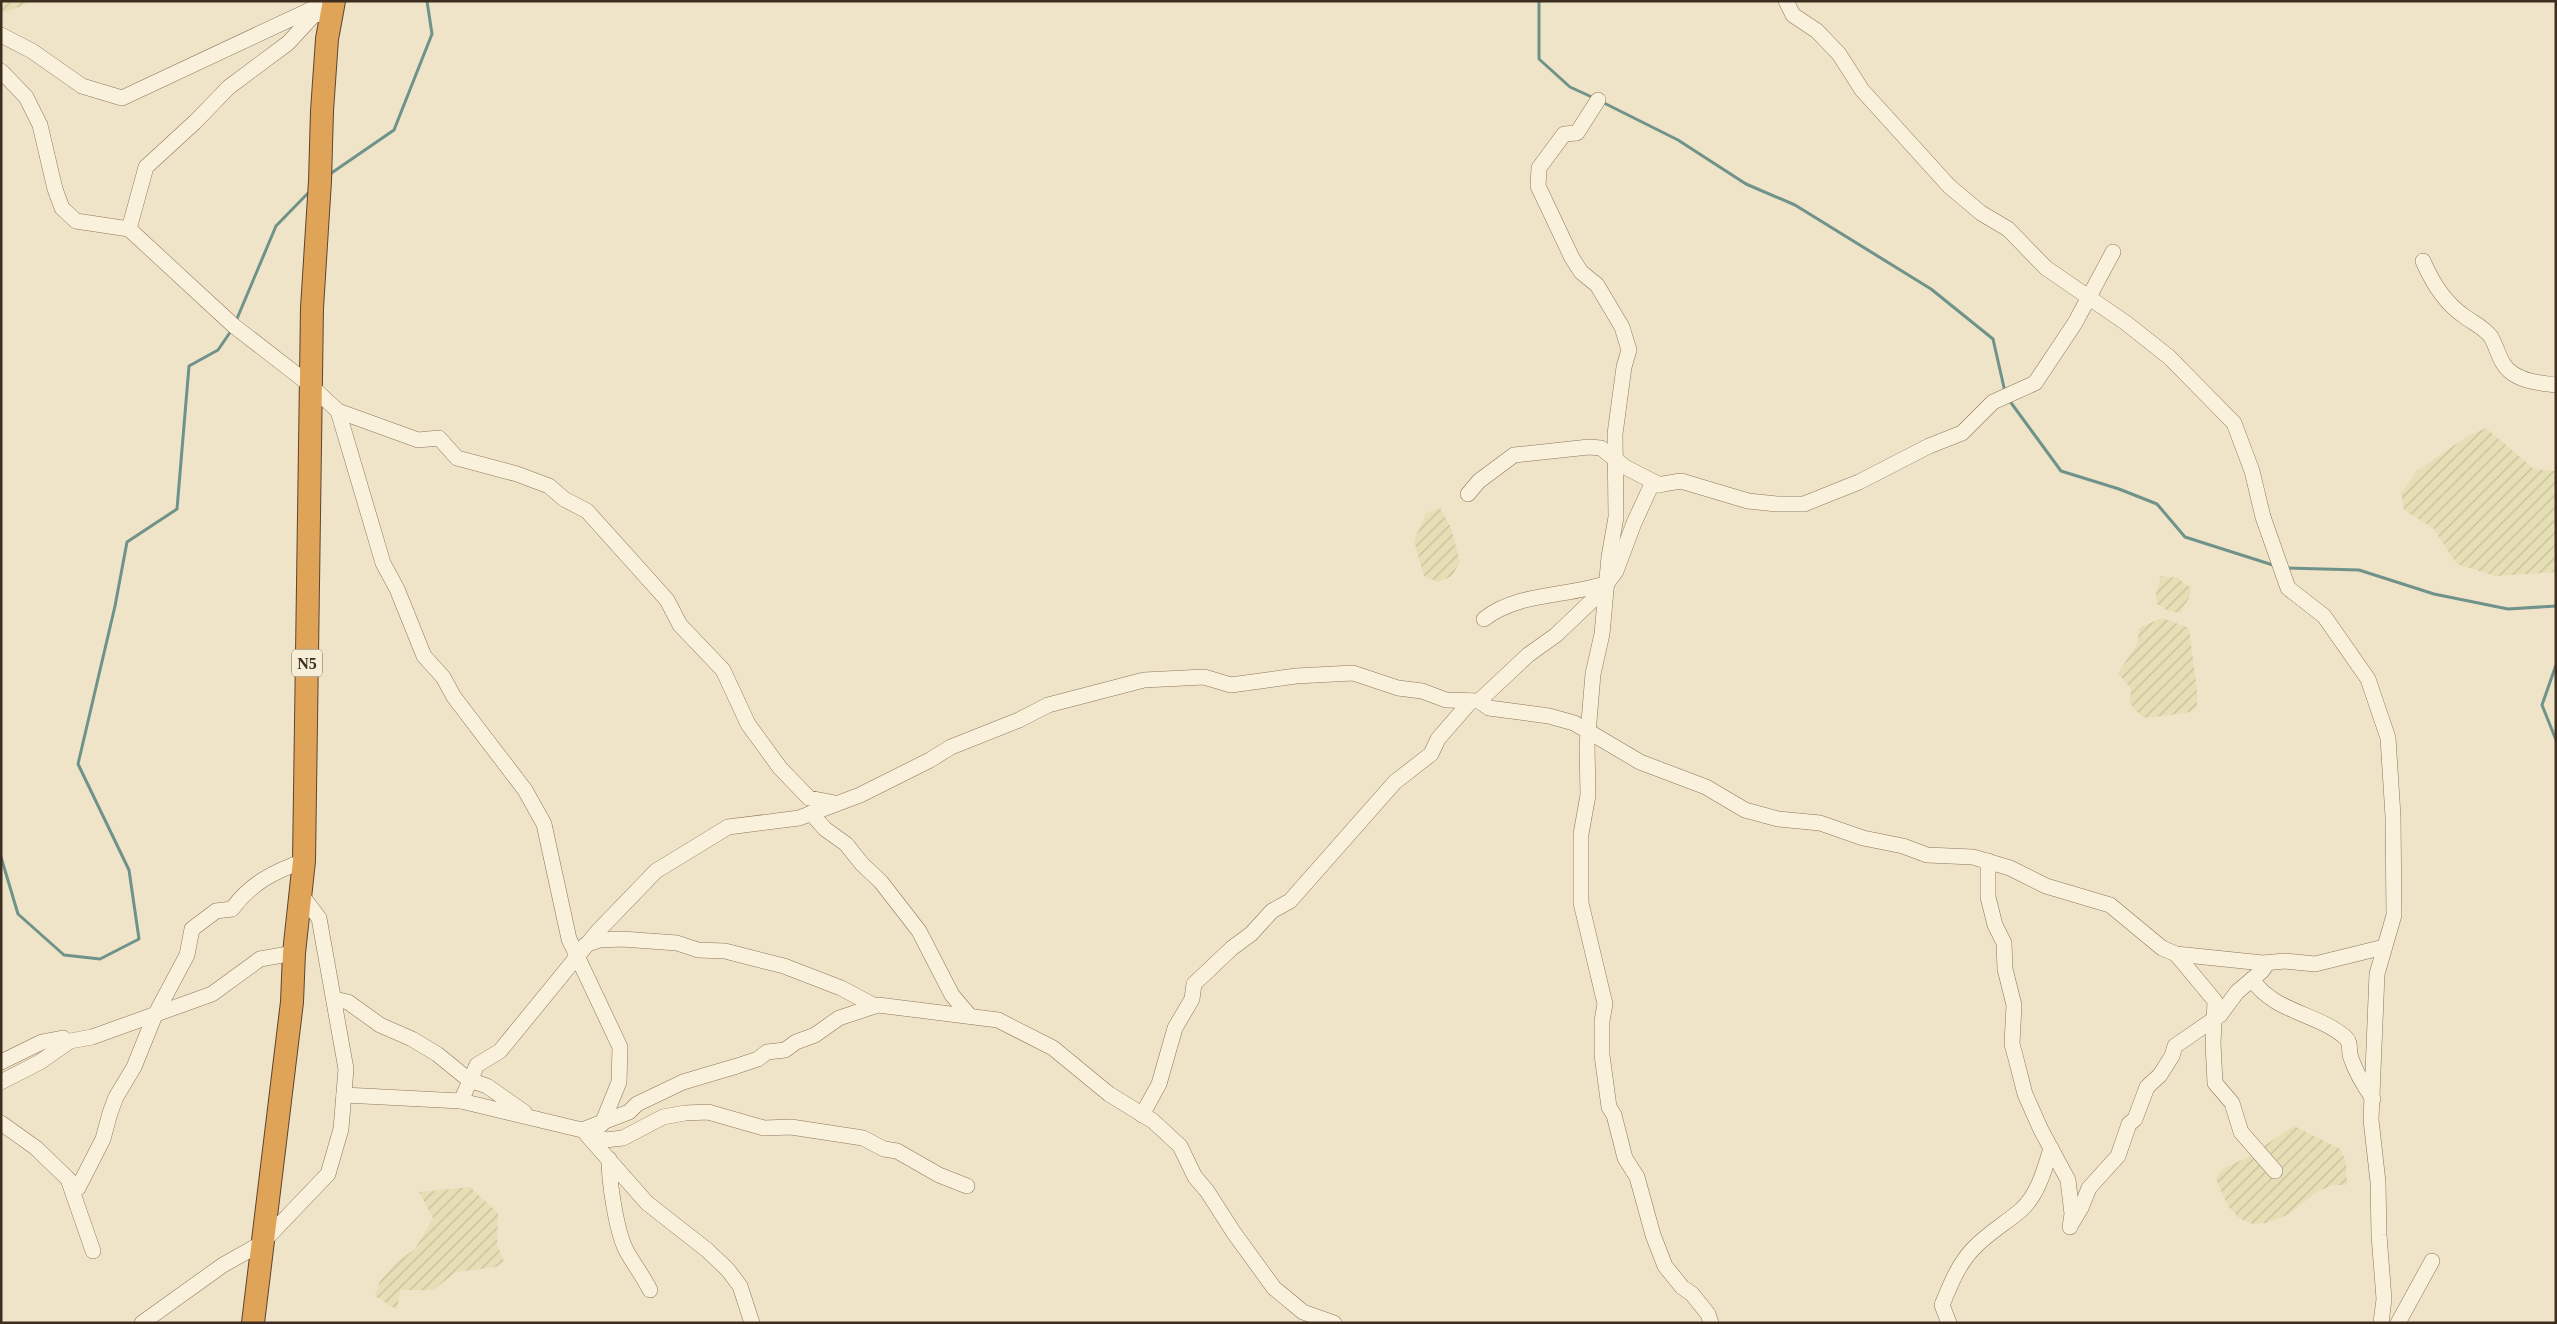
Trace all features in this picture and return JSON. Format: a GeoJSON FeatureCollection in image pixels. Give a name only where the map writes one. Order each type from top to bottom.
{"type":"FeatureCollection","features":[{"type":"Feature","properties":{"kind":"highway","name":"N5"},"geometry":{"type":"LineString","coordinates":[[253,1323],[292,1002],[294,953],[304,861],[309,384],[322,111],[332,5]]}},
{"type":"Feature","properties":{"kind":"street"},"geometry":{"type":"LineString","coordinates":[[1786,1],[1794,15],[1817,31],[1839,54],[1862,90],[1949,186],[1981,213],[2008,229],[2046,268],[2126,323],[2169,357],[2234,423],[2252,471],[2263,517],[2288,588],[2324,616],[2368,679],[2388,738],[2392,772],[2394,914],[2377,974],[2372,1120],[2378,1182],[2379,1235],[2384,1299],[2381,1323]]}},
{"type":"Feature","properties":{"kind":"street"},"geometry":{"type":"LineString","coordinates":[[1,34],[32,51],[82,86],[122,98],[332,5]]}},
{"type":"Feature","properties":{"kind":"street"},"geometry":{"type":"LineString","coordinates":[[130,229],[146,167],[196,122],[229,87],[288,43],[314,15],[332,5]]}},
{"type":"Feature","properties":{"kind":"street"},"geometry":{"type":"LineString","coordinates":[[1,71],[26,97],[40,125],[55,188],[62,208],[76,221],[130,229],[234,326],[309,384],[338,410],[418,440],[439,438],[457,458],[517,474],[549,486],[564,499],[587,511],[667,600],[680,626],[723,670],[748,724],[780,768],[809,798],[835,804]]}},
{"type":"Feature","properties":{"kind":"street"},"geometry":{"type":"LineString","coordinates":[[1598,100],[1577,132],[1564,134],[1551,149],[1539,168],[1538,186],[1572,258],[1581,272],[1597,285],[1622,327],[1629,350],[1624,367],[1614,434],[1616,517],[1602,634],[1593,674],[1586,775],[1588,795],[1581,834],[1579,886],[1586,927],[1598,969],[1605,1004],[1602,1021],[1602,1055],[1609,1107],[1614,1115],[1625,1158],[1636,1177],[1653,1235],[1665,1266],[1682,1287],[1692,1294],[1708,1314],[1711,1323]]}},
{"type":"Feature","properties":{"kind":"street"},"geometry":{"type":"LineString","coordinates":[[1142,1115],[1159,1084],[1175,1028],[1192,998],[1194,984],[1232,948],[1251,934],[1272,911],[1290,900],[1395,782],[1431,754],[1438,739],[1475,701],[1528,655],[1556,635],[1607,583],[1616,571],[1634,523],[1651,486],[1681,481],[1748,501],[1804,504],[1836,492],[1899,463],[1929,446],[1962,433],[1993,402],[2035,383],[2056,353],[2089,298],[2113,252]]}},
{"type":"Feature","properties":{"kind":"street"},"geometry":{"type":"LineString","coordinates":[[2423,262],[2429,276],[2447,301],[2463,316],[2482,327],[2491,337],[2502,362],[2510,372],[2532,382],[2556,385]]}},
{"type":"Feature","properties":{"kind":"street"},"geometry":{"type":"LineString","coordinates":[[338,410],[383,563],[397,589],[424,656],[443,677],[454,697],[525,790],[544,824],[569,939],[581,951],[620,1047],[619,1082],[602,1124]]}},
{"type":"Feature","properties":{"kind":"street"},"geometry":{"type":"LineString","coordinates":[[1468,494],[1479,480],[1514,454],[1589,447],[1601,448],[1615,459],[1660,485]]}},
{"type":"Feature","properties":{"kind":"street"},"geometry":{"type":"LineString","coordinates":[[1484,619],[1492,613],[1527,600],[1607,583]]}},
{"type":"Feature","properties":{"kind":"street"},"geometry":{"type":"LineString","coordinates":[[461,1101],[477,1065],[500,1051],[581,951],[656,871],[728,827],[799,818],[902,775],[951,747],[1019,720],[1048,706],[1144,680],[1204,677],[1231,685],[1296,676],[1353,673],[1398,688],[1422,692],[1446,700],[1475,701],[1489,708],[1560,718],[1588,731],[1640,762],[1706,787],[1745,810],[1778,819],[1820,823],[1870,839],[1903,846],[1927,855],[1957,855],[1988,861],[2010,868],[2046,886],[2110,905],[2162,948],[2176,954],[2267,964],[2285,961],[2315,964],[2384,947]]}},
{"type":"Feature","properties":{"kind":"street"},"geometry":{"type":"LineString","coordinates":[[811,813],[825,829],[846,844],[862,864],[881,882],[919,931],[952,995],[969,1015]]}},
{"type":"Feature","properties":{"kind":"street"},"geometry":{"type":"LineString","coordinates":[[1,1123],[36,1148],[78,1188],[103,1139],[110,1113],[134,1067],[155,1015],[186,955],[192,929],[216,911],[232,909],[243,894],[275,871],[304,861]]}},
{"type":"Feature","properties":{"kind":"street"},"geometry":{"type":"LineString","coordinates":[[1988,861],[1988,897],[1995,925],[2004,943],[2005,970],[2014,1005],[2012,1044],[2025,1094],[2068,1180],[2072,1214],[2070,1227],[2081,1208],[2089,1188],[2118,1156],[2129,1124],[2136,1119],[2147,1087],[2160,1075],[2172,1056],[2175,1046],[2215,1019],[2237,992],[2267,964]]}},
{"type":"Feature","properties":{"kind":"street"},"geometry":{"type":"LineString","coordinates":[[142,1323],[223,1265],[262,1243],[328,1174],[341,1129],[346,1069],[319,918],[300,893]]}},
{"type":"Feature","properties":{"kind":"street"},"geometry":{"type":"LineString","coordinates":[[581,951],[600,940],[622,939],[677,943],[698,950],[725,951],[784,966],[841,988],[875,1006],[969,1015],[998,1020],[1053,1048],[1109,1094],[1153,1121],[1180,1146],[1195,1177],[1207,1191],[1234,1233],[1274,1288],[1303,1312],[1334,1323]]}},
{"type":"Feature","properties":{"kind":"street"},"geometry":{"type":"LineString","coordinates":[[1,1082],[40,1062],[70,1041],[92,1037],[212,994],[260,959],[294,953]]}},
{"type":"Feature","properties":{"kind":"street"},"geometry":{"type":"LineString","coordinates":[[2176,954],[2213,997],[2215,1083],[2232,1103],[2241,1132],[2273,1171],[2275,1171]]}},
{"type":"Feature","properties":{"kind":"street"},"geometry":{"type":"LineString","coordinates":[[2252,979],[2259,991],[2269,998],[2329,1026],[2345,1037],[2350,1045],[2350,1056],[2354,1066],[2373,1099]]}},
{"type":"Feature","properties":{"kind":"street"},"geometry":{"type":"LineString","coordinates":[[334,999],[348,1002],[380,1024],[412,1038],[437,1054],[469,1080],[487,1086],[530,1116]]}},
{"type":"Feature","properties":{"kind":"street"},"geometry":{"type":"LineString","coordinates":[[582,1130],[602,1124],[629,1112],[637,1104],[683,1082],[758,1059],[766,1052],[785,1050],[796,1042],[815,1035],[839,1018],[875,1006]]}},
{"type":"Feature","properties":{"kind":"street"},"geometry":{"type":"LineString","coordinates":[[1,1062],[42,1042],[63,1038]]}},
{"type":"Feature","properties":{"kind":"street"},"geometry":{"type":"LineString","coordinates":[[344,1095],[461,1101],[582,1130],[605,1140],[623,1138],[663,1117],[708,1112],[764,1128],[791,1127],[863,1138],[884,1149],[897,1151],[939,1175],[967,1186]]}},
{"type":"Feature","properties":{"kind":"street"},"geometry":{"type":"LineString","coordinates":[[582,1130],[647,1203],[707,1250],[728,1270],[740,1286],[752,1323]]}},
{"type":"Feature","properties":{"kind":"street"},"geometry":{"type":"LineString","coordinates":[[1950,1323],[1942,1305],[1955,1274],[1972,1250],[2002,1223],[2023,1209],[2038,1187],[2051,1148]]}},
{"type":"Feature","properties":{"kind":"street"},"geometry":{"type":"LineString","coordinates":[[609,1159],[609,1177],[619,1232],[626,1250],[650,1290]]}},
{"type":"Feature","properties":{"kind":"street"},"geometry":{"type":"LineString","coordinates":[[68,1178],[93,1251]]}},
{"type":"Feature","properties":{"kind":"street"},"geometry":{"type":"LineString","coordinates":[[2398,1323],[2432,1260]]}},
{"type":"Feature","properties":{"kind":"shaded area"},"geometry":{"type":"Polygon","coordinates":[[[1,1],[34,1],[1,14],[1,1]]]}},
{"type":"Feature","properties":{"kind":"shaded area"},"geometry":{"type":"Polygon","coordinates":[[[2486,428],[2534,469],[2556,471],[2556,572],[2495,576],[2457,564],[2433,528],[2404,510],[2401,493],[2417,471],[2468,436],[2486,428]]]}},
{"type":"Feature","properties":{"kind":"shaded area"},"geometry":{"type":"Polygon","coordinates":[[[1440,508],[1451,528],[1460,562],[1452,576],[1438,582],[1424,576],[1414,541],[1426,513],[1440,508]]]}},
{"type":"Feature","properties":{"kind":"shaded area"},"geometry":{"type":"Polygon","coordinates":[[[2161,576],[2177,578],[2191,588],[2189,598],[2180,613],[2167,610],[2157,604],[2156,594],[2161,576]]]}},
{"type":"Feature","properties":{"kind":"shaded area"},"geometry":{"type":"Polygon","coordinates":[[[2162,618],[2189,628],[2197,691],[2197,706],[2191,712],[2146,718],[2140,715],[2130,703],[2131,689],[2118,673],[2138,643],[2139,628],[2162,618]]]}},
{"type":"Feature","properties":{"kind":"shaded area"},"geometry":{"type":"Polygon","coordinates":[[[2294,1126],[2340,1149],[2346,1161],[2347,1185],[2333,1185],[2318,1191],[2289,1214],[2266,1223],[2253,1224],[2239,1218],[2228,1206],[2216,1179],[2222,1169],[2246,1158],[2294,1126]]]}},
{"type":"Feature","properties":{"kind":"shaded area"},"geometry":{"type":"Polygon","coordinates":[[[470,1187],[498,1213],[497,1245],[504,1261],[496,1267],[456,1272],[433,1290],[400,1290],[397,1310],[375,1296],[380,1281],[398,1261],[415,1249],[433,1218],[419,1192],[470,1187]]]}},
{"type":"Feature","properties":{"kind":"waterway"},"geometry":{"type":"LineString","coordinates":[[330,174],[394,130],[432,34],[427,1]]}},
{"type":"Feature","properties":{"kind":"waterway"},"geometry":{"type":"LineString","coordinates":[[1539,1],[1539,59],[1570,87],[1594,98]]}},
{"type":"Feature","properties":{"kind":"waterway"},"geometry":{"type":"LineString","coordinates":[[1602,102],[1678,140],[1746,184],[1795,205],[1931,289],[1993,339],[2005,392]]}},
{"type":"Feature","properties":{"kind":"waterway"},"geometry":{"type":"LineString","coordinates":[[236,321],[276,226],[310,191]]}},
{"type":"Feature","properties":{"kind":"waterway"},"geometry":{"type":"LineString","coordinates":[[1,857],[18,914],[64,955],[100,959],[139,939],[129,870],[78,764],[115,606],[127,542],[177,509],[189,366],[218,350],[231,331]]}},
{"type":"Feature","properties":{"kind":"waterway"},"geometry":{"type":"LineString","coordinates":[[2009,400],[2061,471],[2119,489],[2157,504],[2185,537],[2276,566]]}},
{"type":"Feature","properties":{"kind":"waterway"},"geometry":{"type":"LineString","coordinates":[[2287,568],[2359,570],[2434,594],[2508,609],[2556,606]]}},
{"type":"Feature","properties":{"kind":"waterway"},"geometry":{"type":"LineString","coordinates":[[2556,665],[2542,705],[2556,740]]}}]}
